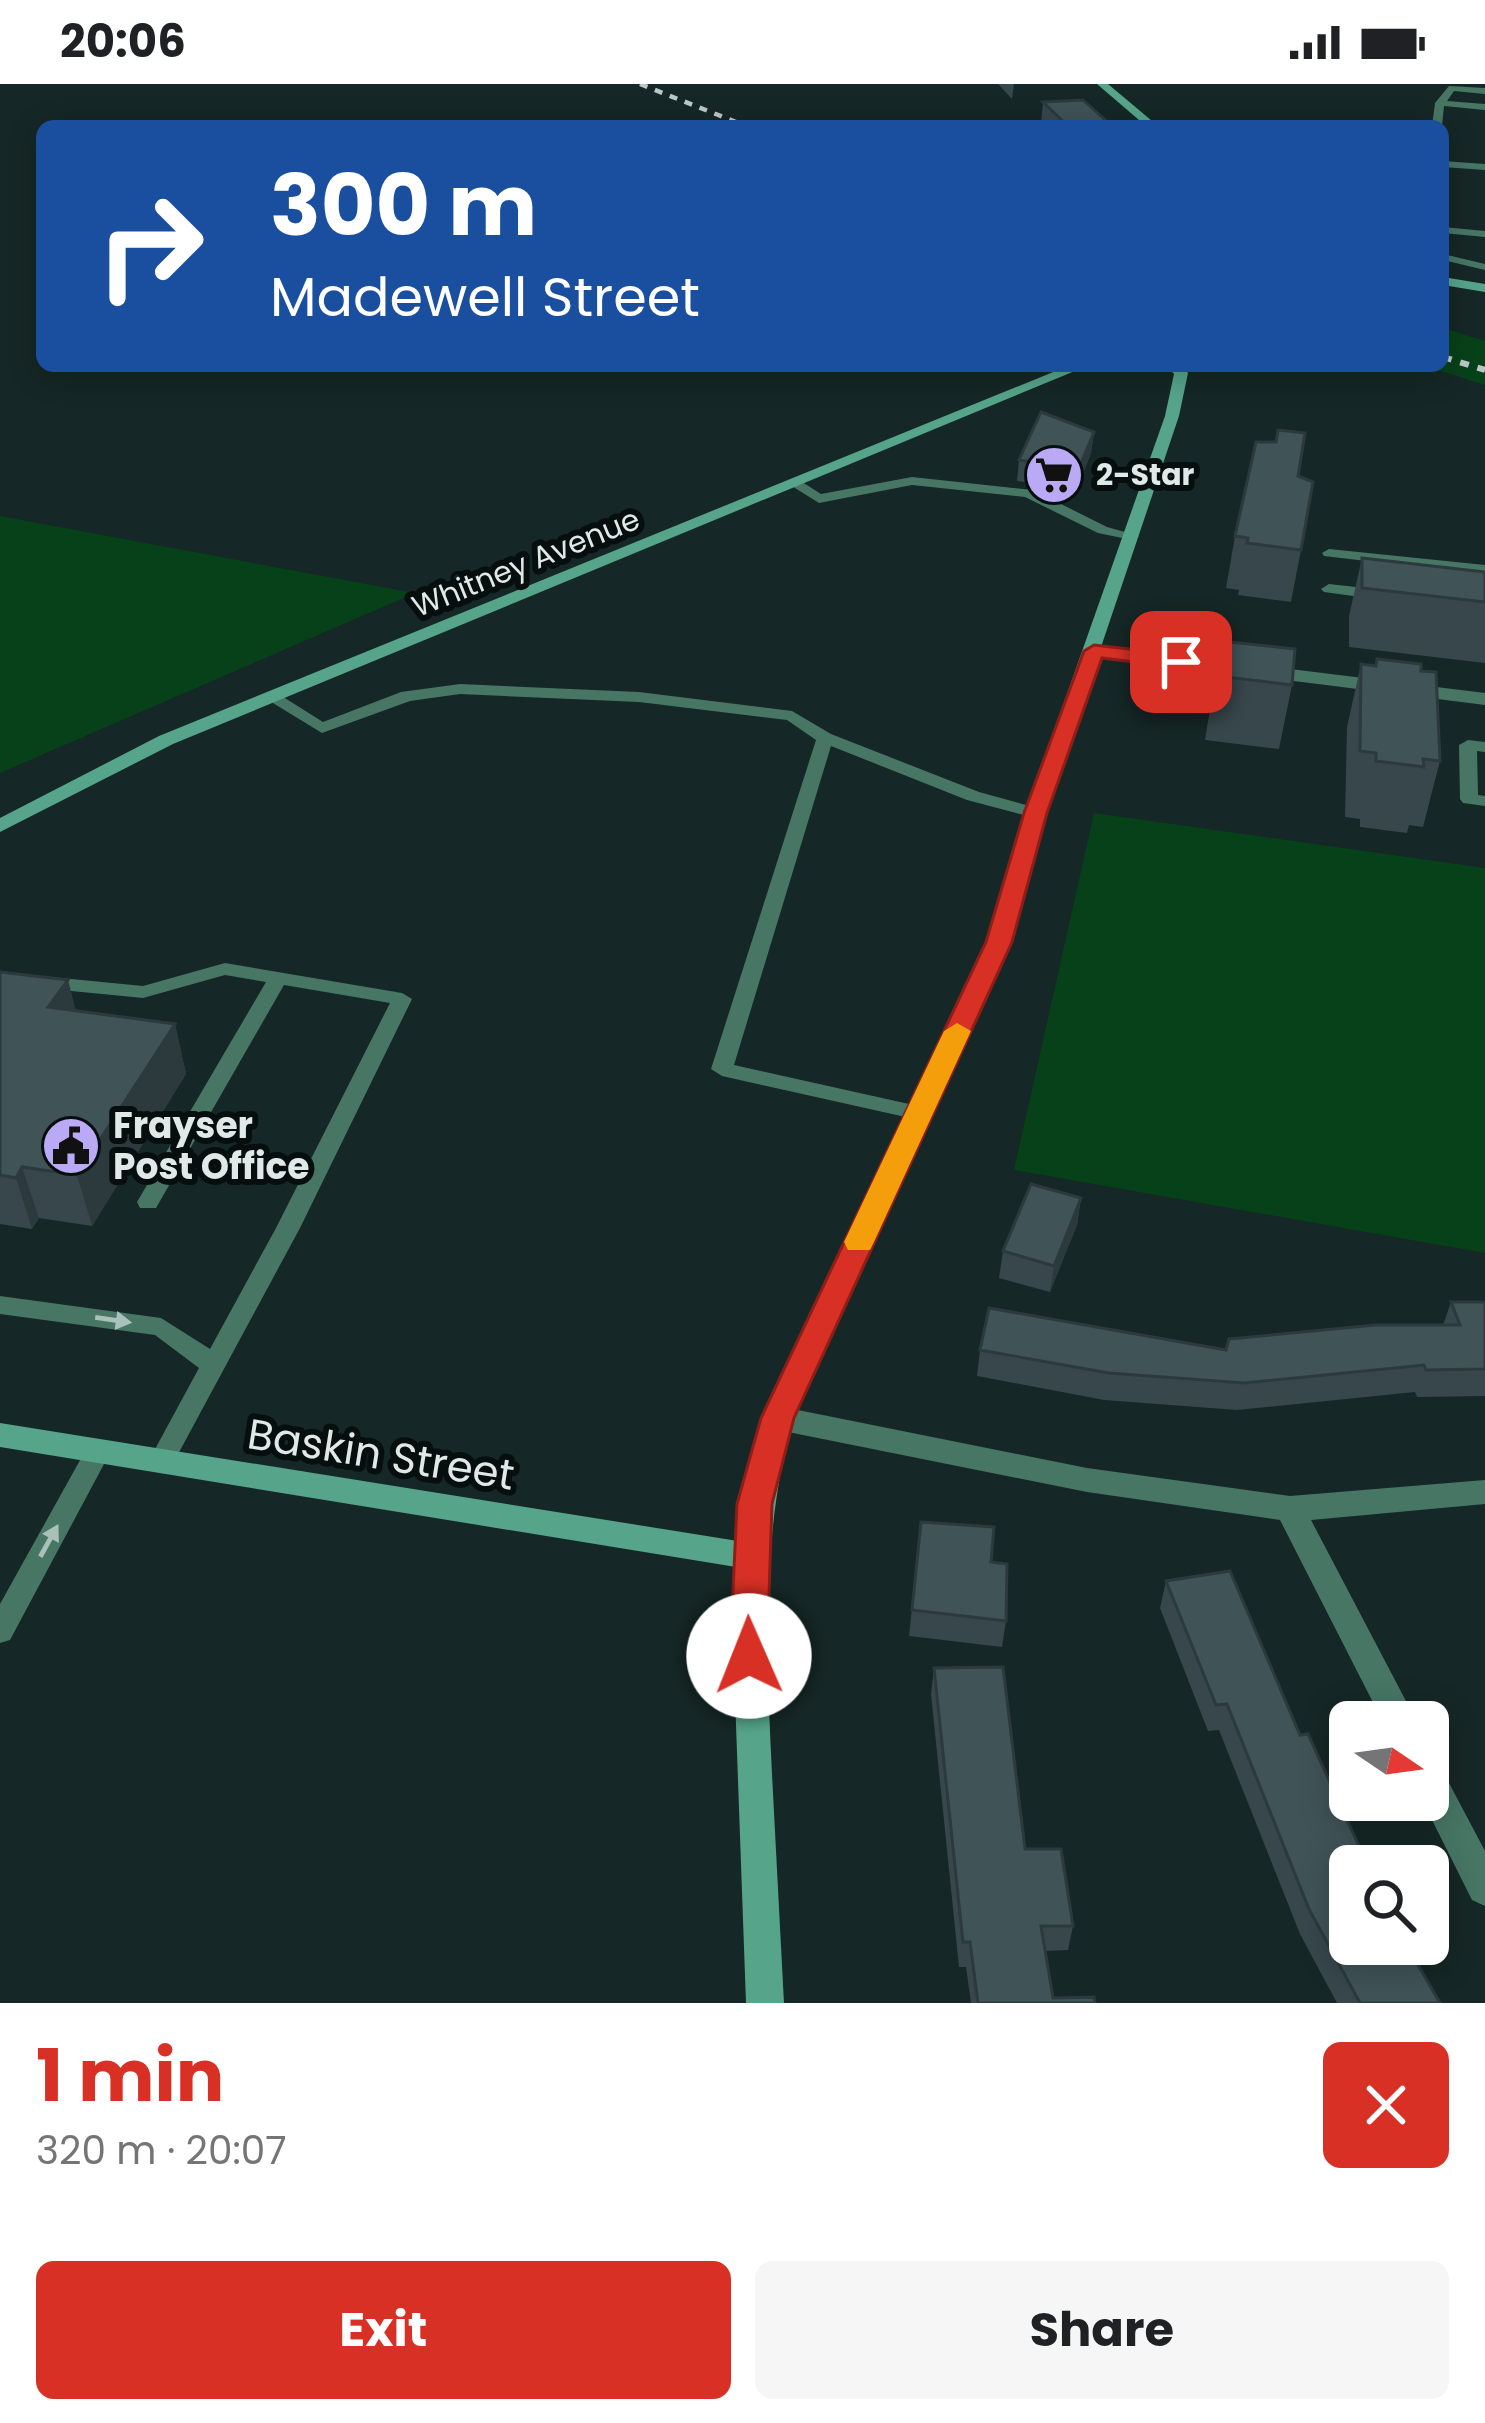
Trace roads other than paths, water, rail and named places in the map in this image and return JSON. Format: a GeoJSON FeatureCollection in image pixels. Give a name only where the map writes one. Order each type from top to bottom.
{"type":"FeatureCollection","features":[{"type":"Feature","properties":{"kind":"street"},"geometry":{"type":"LineString","coordinates":[[1102,84],[1146,120]]}},
{"type":"Feature","properties":{"kind":"street"},"geometry":{"type":"LineString","coordinates":[[1449,282],[1485,288]]}},
{"type":"Feature","properties":{"kind":"street","name":"Whitney Avenue"},"geometry":{"type":"LineString","coordinates":[[0,826],[166,740],[1065,372]]}},
{"type":"Feature","properties":{"kind":"street"},"geometry":{"type":"LineString","coordinates":[[765,2003],[747,1612],[754,1504],[778,1418],[999,942],[1035,813],[1172,416],[1179,372]]}},
{"type":"Feature","properties":{"kind":"street"},"geometry":{"type":"LineString","coordinates":[[1094,651],[1485,699]]}},
{"type":"Feature","properties":{"kind":"street"},"geometry":{"type":"LineString","coordinates":[[778,1418],[1087,1480],[1290,1508],[1485,1492]]}},
{"type":"Feature","properties":{"kind":"street","name":"Baskin Street"},"geometry":{"type":"LineString","coordinates":[[0,1436],[749,1556]]}},
{"type":"Feature","properties":{"kind":"street"},"geometry":{"type":"LineString","coordinates":[[1290,1508],[1389,1701]]}},
{"type":"Feature","properties":{"kind":"street"},"geometry":{"type":"LineString","coordinates":[[1449,1818],[1485,1888]]}},
{"type":"Feature","properties":{"kind":"lane"},"geometry":{"type":"LineString","coordinates":[[1438,120],[1440,104],[1451,88],[1485,91]]}},
{"type":"Feature","properties":{"kind":"lane"},"geometry":{"type":"LineString","coordinates":[[1440,104],[1485,107]]}},
{"type":"Feature","properties":{"kind":"lane"},"geometry":{"type":"LineString","coordinates":[[1449,164],[1485,167]]}},
{"type":"Feature","properties":{"kind":"lane"},"geometry":{"type":"LineString","coordinates":[[1449,231],[1485,234]]}},
{"type":"Feature","properties":{"kind":"lane"},"geometry":{"type":"LineString","coordinates":[[1449,258],[1485,267]]}},
{"type":"Feature","properties":{"kind":"lane"},"geometry":{"type":"LineString","coordinates":[[794,483],[819,499],[913,481],[1028,494],[1103,530],[1132,536]]}},
{"type":"Feature","properties":{"kind":"lane"},"geometry":{"type":"LineString","coordinates":[[1329,553],[1485,570]]}},
{"type":"Feature","properties":{"kind":"lane"},"geometry":{"type":"LineString","coordinates":[[1329,589],[1396,596]]}},
{"type":"Feature","properties":{"kind":"lane"},"geometry":{"type":"LineString","coordinates":[[271,697],[322,728],[407,696],[460,688],[639,697],[792,716],[825,738],[973,796],[1035,813]]}},
{"type":"Feature","properties":{"kind":"lane"},"geometry":{"type":"LineString","coordinates":[[825,738],[722,1069],[919,1113]]}},
{"type":"Feature","properties":{"kind":"lane"},"geometry":{"type":"LineString","coordinates":[[1485,747],[1468,745],[1469,799],[1485,801]]}},
{"type":"Feature","properties":{"kind":"lane"},"geometry":{"type":"LineString","coordinates":[[0,978],[143,992],[225,969],[402,999],[161,1462]]}},
{"type":"Feature","properties":{"kind":"lane"},"geometry":{"type":"LineString","coordinates":[[148,1202],[278,978]]}},
{"type":"Feature","properties":{"kind":"lane"},"geometry":{"type":"LineString","coordinates":[[0,1305],[161,1327],[213,1365]]}},
{"type":"Feature","properties":{"kind":"lane"},"geometry":{"type":"LineString","coordinates":[[0,1630],[98,1451]]}},
{"type":"Feature","properties":{"kind":"railway"},"geometry":{"type":"LineString","coordinates":[[640,84],[731,120]]}},
{"type":"Feature","properties":{"kind":"railway"},"geometry":{"type":"LineString","coordinates":[[1449,359],[1485,370]]}},
{"type":"Feature","properties":{"kind":"place","name":"2-Star"},"geometry":{"type":"Point","coordinates":[1054,475]}},
{"type":"Feature","properties":{"kind":"place","name":"Frayser Post Office"},"geometry":{"type":"Point","coordinates":[71,1146]}}]}
